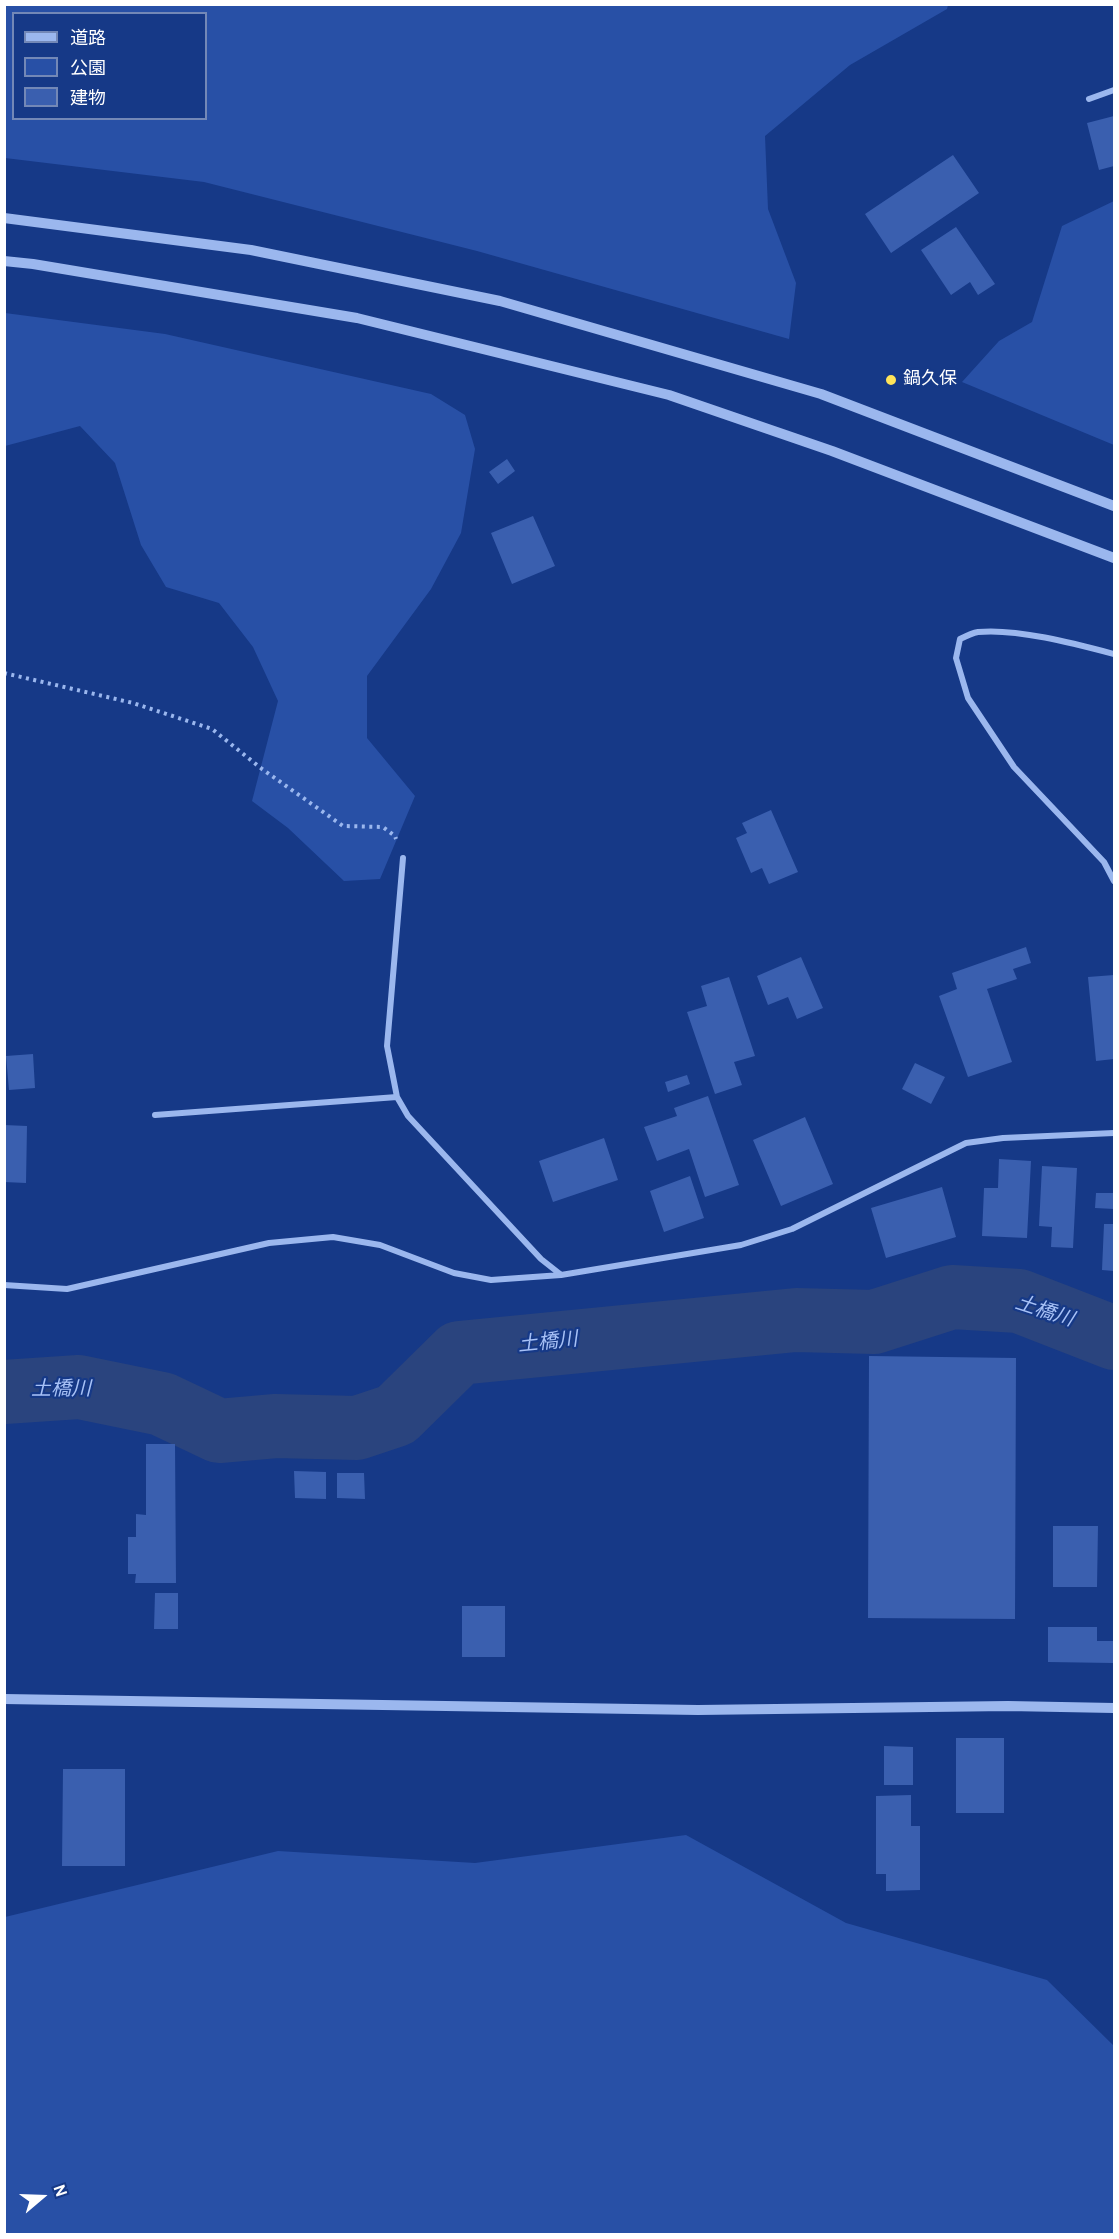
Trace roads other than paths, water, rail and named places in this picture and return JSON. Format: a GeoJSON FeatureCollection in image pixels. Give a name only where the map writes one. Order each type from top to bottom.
{"type":"FeatureCollection","features":[{"type":"Feature","properties":{"kind":"street"},"geometry":{"type":"LineString","coordinates":[[1089,99],[1114,90]]}},
{"type":"Feature","properties":{"kind":"street"},"geometry":{"type":"LineString","coordinates":[[4,218],[251,250],[500,301],[821,394],[1114,506]]}},
{"type":"Feature","properties":{"kind":"street"},"geometry":{"type":"LineString","coordinates":[[4,261],[357,318],[669,395],[832,451],[1114,558]]}},
{"type":"Feature","properties":{"kind":"street"},"geometry":{"type":"LineString","coordinates":[[1114,654],[1074,644],[1002,632],[975,632],[960,639],[956,658],[968,698],[1014,767],[1104,862],[1114,880]]}},
{"type":"Feature","properties":{"kind":"street"},"geometry":{"type":"LineString","coordinates":[[403,858],[387,1046],[397,1097],[408,1116],[541,1259],[561,1275]]}},
{"type":"Feature","properties":{"kind":"street"},"geometry":{"type":"LineString","coordinates":[[155,1115],[397,1097]]}},
{"type":"Feature","properties":{"kind":"street"},"geometry":{"type":"LineString","coordinates":[[4,1285],[68,1289],[269,1243],[333,1237],[380,1245],[454,1273],[491,1280],[561,1275],[741,1245],[792,1229],[966,1143],[1003,1138],[1114,1133]]}},
{"type":"Feature","properties":{"kind":"street"},"geometry":{"type":"LineString","coordinates":[[4,1699],[698,1710],[1008,1706],[1114,1708]]}},
{"type":"Feature","properties":{"kind":"waterway","name":"土橋川"},"geometry":{"type":"LineString","coordinates":[[4,1392],[79,1387],[162,1404],[219,1431],[276,1426],[357,1428],[396,1415],[459,1353],[796,1320],[874,1322],[952,1297],[1019,1301],[1114,1338]]}},
{"type":"Feature","properties":{"kind":"place","name":"鍋久保"},"geometry":{"type":"Point","coordinates":[891,380]}}]}
